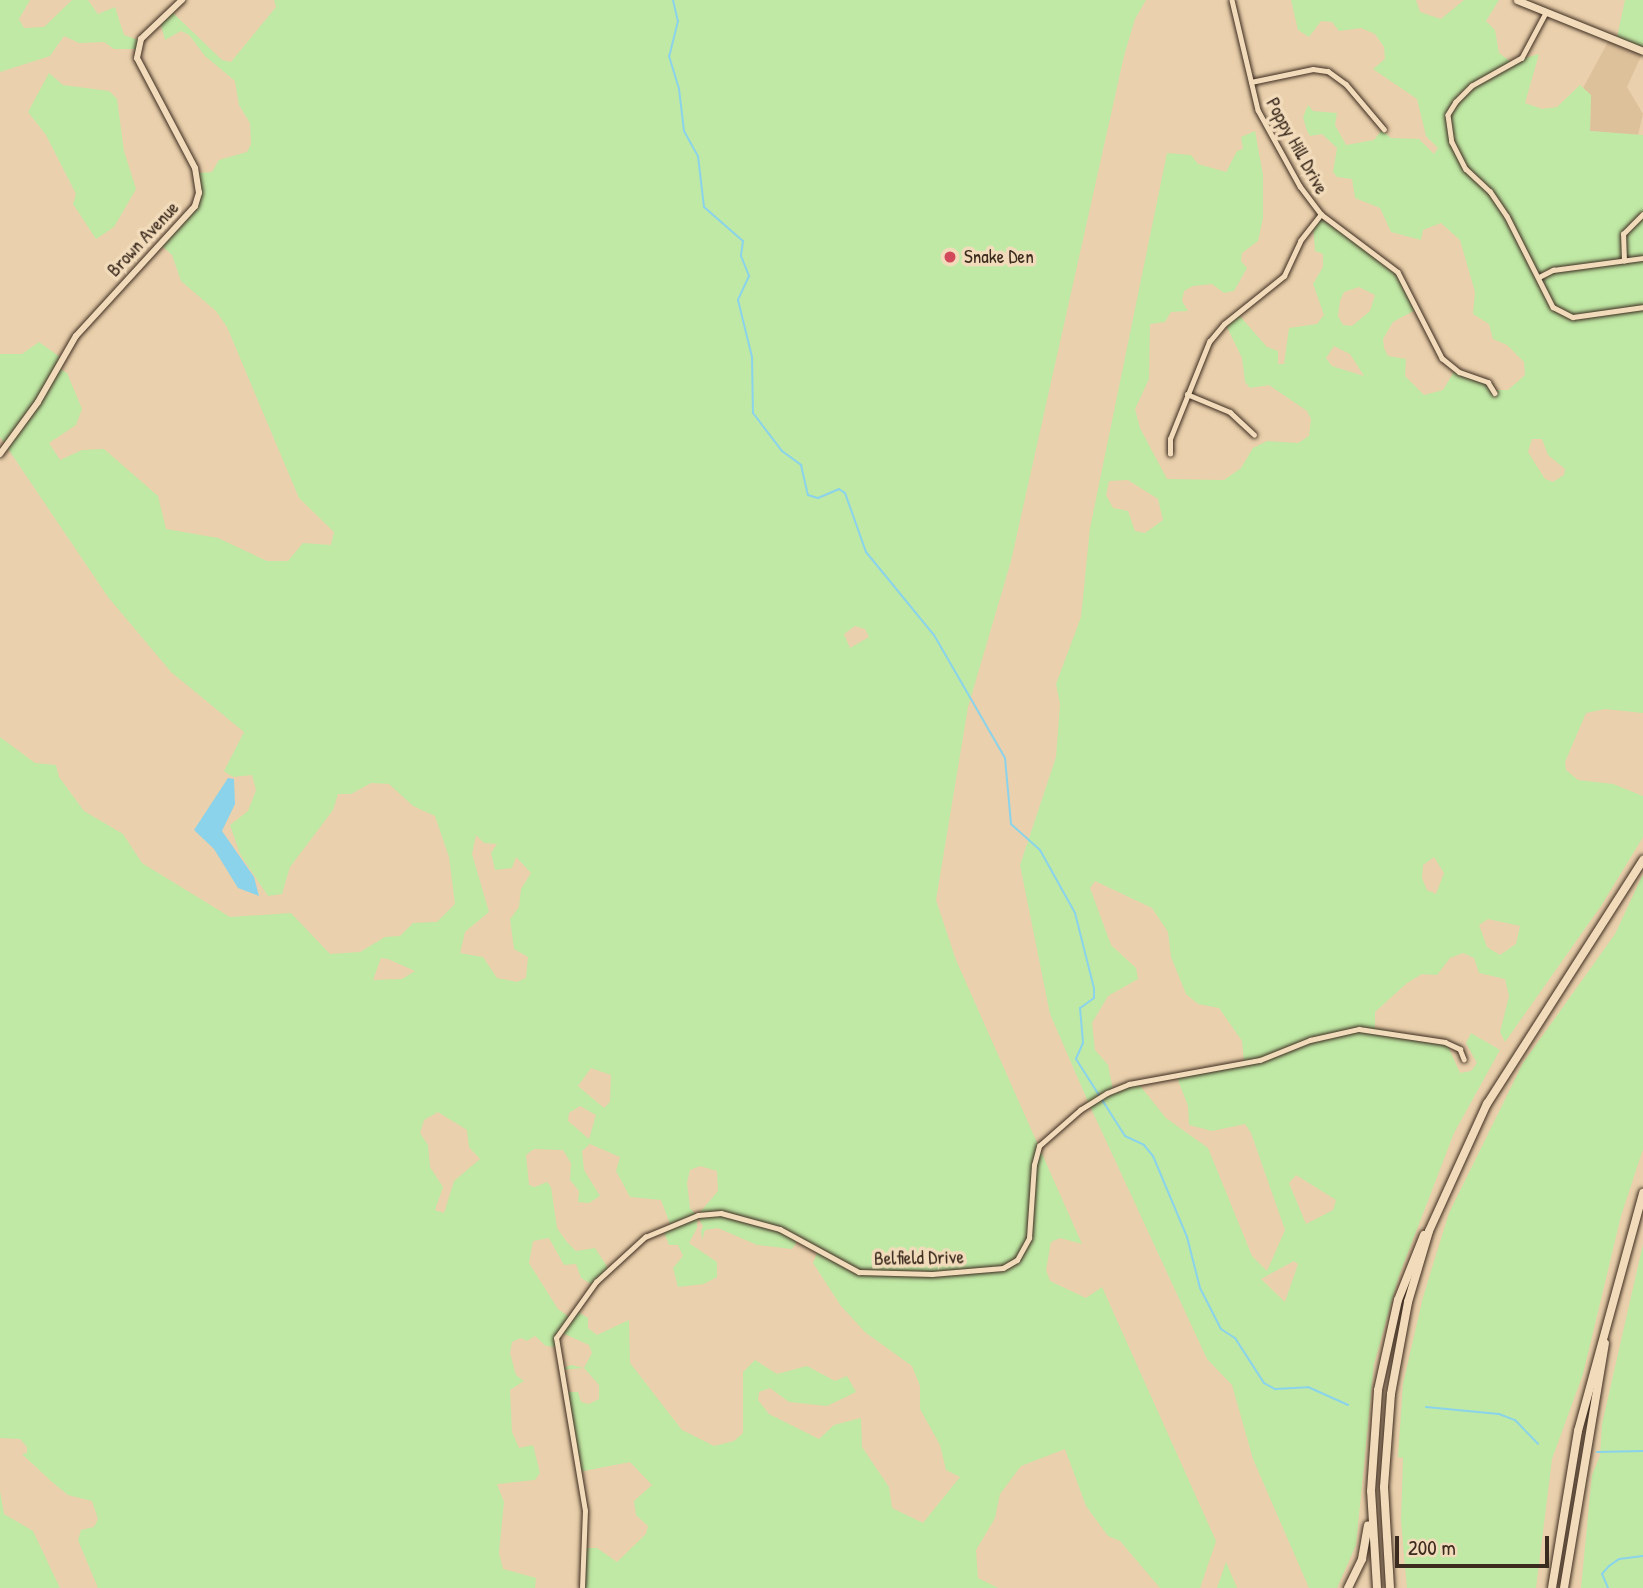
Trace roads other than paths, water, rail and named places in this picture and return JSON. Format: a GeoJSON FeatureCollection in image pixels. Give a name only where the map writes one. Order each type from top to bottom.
{"type":"FeatureCollection","features":[{"type":"Feature","properties":{"kind":"highway"},"geometry":{"type":"LineString","coordinates":[[1348,1588],[1365,1548],[1378,1390],[1388,1336],[1410,1265],[1492,1096],[1643,860]]}},
{"type":"Feature","properties":{"kind":"highway"},"geometry":{"type":"LineString","coordinates":[[1552,1588],[1578,1431],[1643,1193]]}},
{"type":"Feature","properties":{"kind":"highway"},"geometry":{"type":"LineString","coordinates":[[1390,1588],[1384,1487],[1391,1394],[1408,1302],[1436,1214]]}},
{"type":"Feature","properties":{"kind":"highway"},"geometry":{"type":"LineString","coordinates":[[1564,1588],[1590,1415],[1617,1286]]}},
{"type":"Feature","properties":{"kind":"highway"},"geometry":{"type":"LineString","coordinates":[[1371,1491],[1377,1588]]}},
{"type":"Feature","properties":{"kind":"main road"},"geometry":{"type":"LineString","coordinates":[[1517,0],[1643,51]]}},
{"type":"Feature","properties":{"kind":"street","name":"Brown Avenue"},"geometry":{"type":"LineString","coordinates":[[0,454],[32,411],[76,336],[195,206],[199,193],[195,168],[137,58],[141,39],[182,0]]}},
{"type":"Feature","properties":{"kind":"street","name":"Poppy Hill Drive"},"geometry":{"type":"LineString","coordinates":[[1232,0],[1258,110],[1321,214],[1398,271],[1442,358],[1459,372],[1488,382],[1495,393]]}},
{"type":"Feature","properties":{"kind":"street"},"geometry":{"type":"LineString","coordinates":[[1546,13],[1522,58],[1472,86],[1456,102],[1447,125],[1466,169],[1490,191],[1553,307],[1564,315],[1643,307]]}},
{"type":"Feature","properties":{"kind":"street"},"geometry":{"type":"LineString","coordinates":[[1251,82],[1313,69],[1328,71],[1346,84],[1384,129]]}},
{"type":"Feature","properties":{"kind":"street"},"geometry":{"type":"LineString","coordinates":[[1170,454],[1170,439],[1209,342],[1224,324],[1284,276],[1300,242],[1321,214]]}},
{"type":"Feature","properties":{"kind":"street"},"geometry":{"type":"LineString","coordinates":[[1624,261],[1623,234],[1643,214]]}},
{"type":"Feature","properties":{"kind":"street"},"geometry":{"type":"LineString","coordinates":[[1539,277],[1643,258]]}},
{"type":"Feature","properties":{"kind":"street"},"geometry":{"type":"LineString","coordinates":[[1187,394],[1230,412],[1254,434]]}},
{"type":"Feature","properties":{"kind":"street","name":"Belfield Drive"},"geometry":{"type":"LineString","coordinates":[[582,1588],[585,1511],[556,1338],[608,1268],[651,1233],[698,1215],[721,1213],[780,1229],[859,1272],[932,1274],[1010,1266],[1023,1253],[1029,1238],[1034,1165],[1039,1146],[1091,1102],[1124,1087],[1259,1060],[1310,1040],[1359,1029],[1454,1044],[1464,1059]]}},
{"type":"Feature","properties":{"kind":"water"},"geometry":{"type":"Polygon","coordinates":[[[228,778],[234,779],[235,804],[222,831],[254,877],[259,896],[238,888],[214,849],[194,830],[228,778]]]}},
{"type":"Feature","properties":{"kind":"waterway"},"geometry":{"type":"LineString","coordinates":[[673,0],[678,21],[669,56],[679,89],[684,131],[698,156],[704,207],[743,241],[741,256],[749,276],[738,300],[752,357],[753,413],[782,451],[801,465],[808,495],[818,498],[839,489],[845,493],[866,552],[934,635],[1005,758],[1011,824],[1040,850],[1075,913],[1094,988],[1094,998],[1080,1008],[1083,1043],[1076,1059],[1125,1136],[1144,1145],[1153,1156],[1187,1237],[1200,1288],[1221,1329],[1235,1338],[1264,1383],[1275,1389],[1308,1387],[1348,1405]]}},
{"type":"Feature","properties":{"kind":"waterway"},"geometry":{"type":"LineString","coordinates":[[1426,1407],[1499,1414],[1515,1420],[1538,1444]]}},
{"type":"Feature","properties":{"kind":"waterway"},"geometry":{"type":"LineString","coordinates":[[1597,1452],[1643,1451]]}},
{"type":"Feature","properties":{"kind":"waterway"},"geometry":{"type":"LineString","coordinates":[[1608,1588],[1602,1574],[1609,1566],[1619,1559],[1643,1556]]}},
{"type":"Feature","properties":{"kind":"place","name":"Snake Den"},"geometry":{"type":"Point","coordinates":[950,257]}}]}
